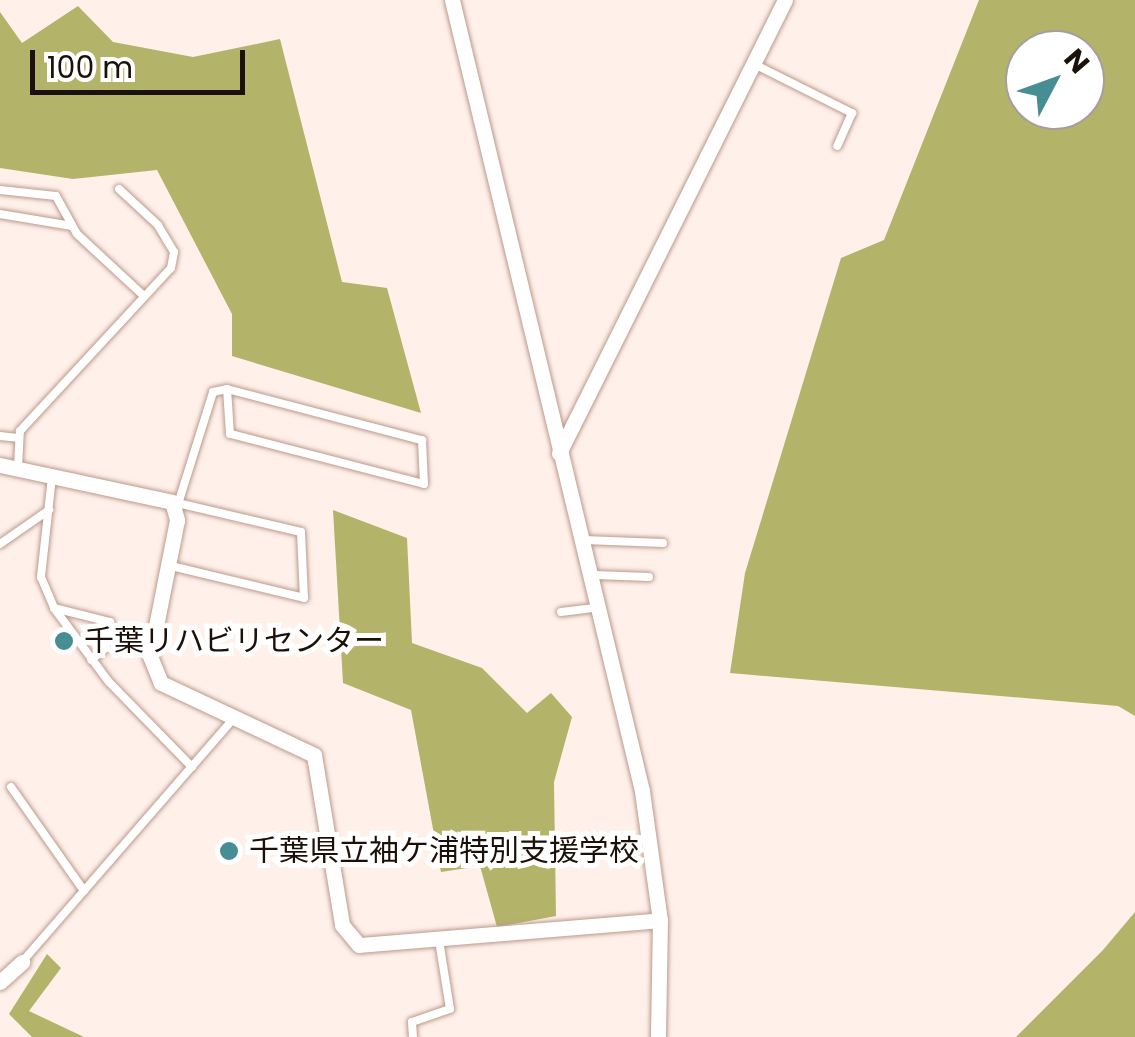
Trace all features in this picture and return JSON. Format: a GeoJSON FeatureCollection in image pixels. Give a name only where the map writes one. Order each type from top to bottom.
{"type":"FeatureCollection","features":[{"type":"Feature","properties":{"kind":"street"},"geometry":{"type":"LineString","coordinates":[[452,0],[558,453],[604,607],[660,920],[658,1037]]}},
{"type":"Feature","properties":{"kind":"street"},"geometry":{"type":"LineString","coordinates":[[558,453],[785,0]]}},
{"type":"Feature","properties":{"kind":"street"},"geometry":{"type":"LineString","coordinates":[[0,465],[175,503],[168,565],[150,656],[161,683],[314,755],[348,937],[359,945],[660,920]]}},
{"type":"Feature","properties":{"kind":"street"},"geometry":{"type":"LineString","coordinates":[[0,982],[22,962]]}},
{"type":"Feature","properties":{"kind":"lane"},"geometry":{"type":"LineString","coordinates":[[754,64],[852,113],[837,146]]}},
{"type":"Feature","properties":{"kind":"lane"},"geometry":{"type":"LineString","coordinates":[[18,467],[18,438],[144,296],[174,252],[119,189]]}},
{"type":"Feature","properties":{"kind":"lane"},"geometry":{"type":"LineString","coordinates":[[0,190],[56,196],[72,226],[144,296]]}},
{"type":"Feature","properties":{"kind":"lane"},"geometry":{"type":"LineString","coordinates":[[0,214],[72,226]]}},
{"type":"Feature","properties":{"kind":"lane"},"geometry":{"type":"LineString","coordinates":[[168,565],[304,598],[302,532],[175,503],[214,392],[227,389],[422,440],[424,484],[230,434],[227,389]]}},
{"type":"Feature","properties":{"kind":"lane"},"geometry":{"type":"LineString","coordinates":[[0,436],[18,438]]}},
{"type":"Feature","properties":{"kind":"lane"},"geometry":{"type":"LineString","coordinates":[[52,477],[42,577],[54,608],[91,660],[192,767]]}},
{"type":"Feature","properties":{"kind":"lane"},"geometry":{"type":"LineString","coordinates":[[0,544],[48,510]]}},
{"type":"Feature","properties":{"kind":"lane"},"geometry":{"type":"LineString","coordinates":[[584,540],[663,543]]}},
{"type":"Feature","properties":{"kind":"lane"},"geometry":{"type":"LineString","coordinates":[[595,576],[649,577]]}},
{"type":"Feature","properties":{"kind":"lane"},"geometry":{"type":"LineString","coordinates":[[561,612],[604,607]]}},
{"type":"Feature","properties":{"kind":"lane"},"geometry":{"type":"LineString","coordinates":[[54,608],[110,622],[106,648],[91,660]]}},
{"type":"Feature","properties":{"kind":"lane"},"geometry":{"type":"LineString","coordinates":[[22,962],[236,716]]}},
{"type":"Feature","properties":{"kind":"lane"},"geometry":{"type":"LineString","coordinates":[[12,787],[84,892]]}},
{"type":"Feature","properties":{"kind":"lane"},"geometry":{"type":"LineString","coordinates":[[413,1037],[412,1022],[450,1009],[439,940]]}},
{"type":"Feature","properties":{"kind":"shaded area"},"geometry":{"type":"Polygon","coordinates":[[[979,0],[1135,0],[1135,716],[1118,706],[730,673],[745,573],[841,258],[884,240],[979,0]]]}},
{"type":"Feature","properties":{"kind":"shaded area"},"geometry":{"type":"Polygon","coordinates":[[[78,6],[113,42],[193,57],[280,39],[342,282],[387,288],[421,413],[232,356],[232,314],[157,170],[73,179],[0,168],[0,12],[22,43],[78,6]]]}},
{"type":"Feature","properties":{"kind":"shaded area"},"geometry":{"type":"Polygon","coordinates":[[[333,510],[407,538],[412,643],[482,668],[527,713],[551,693],[572,717],[554,782],[556,916],[497,927],[480,866],[441,872],[411,710],[343,683],[333,510]]]}},
{"type":"Feature","properties":{"kind":"shaded area"},"geometry":{"type":"Polygon","coordinates":[[[1135,912],[1135,1037],[1016,1037],[1103,950],[1135,912]]]}},
{"type":"Feature","properties":{"kind":"shaded area"},"geometry":{"type":"Polygon","coordinates":[[[47,954],[61,968],[29,1011],[84,1037],[32,1037],[9,1014],[47,954]]]}},
{"type":"Feature","properties":{"kind":"place","name":"千葉リハビリセンター"},"geometry":{"type":"Point","coordinates":[64,641]}},
{"type":"Feature","properties":{"kind":"place","name":"千葉県立袖ケ浦特別支援学校"},"geometry":{"type":"Point","coordinates":[229,851]}}]}
